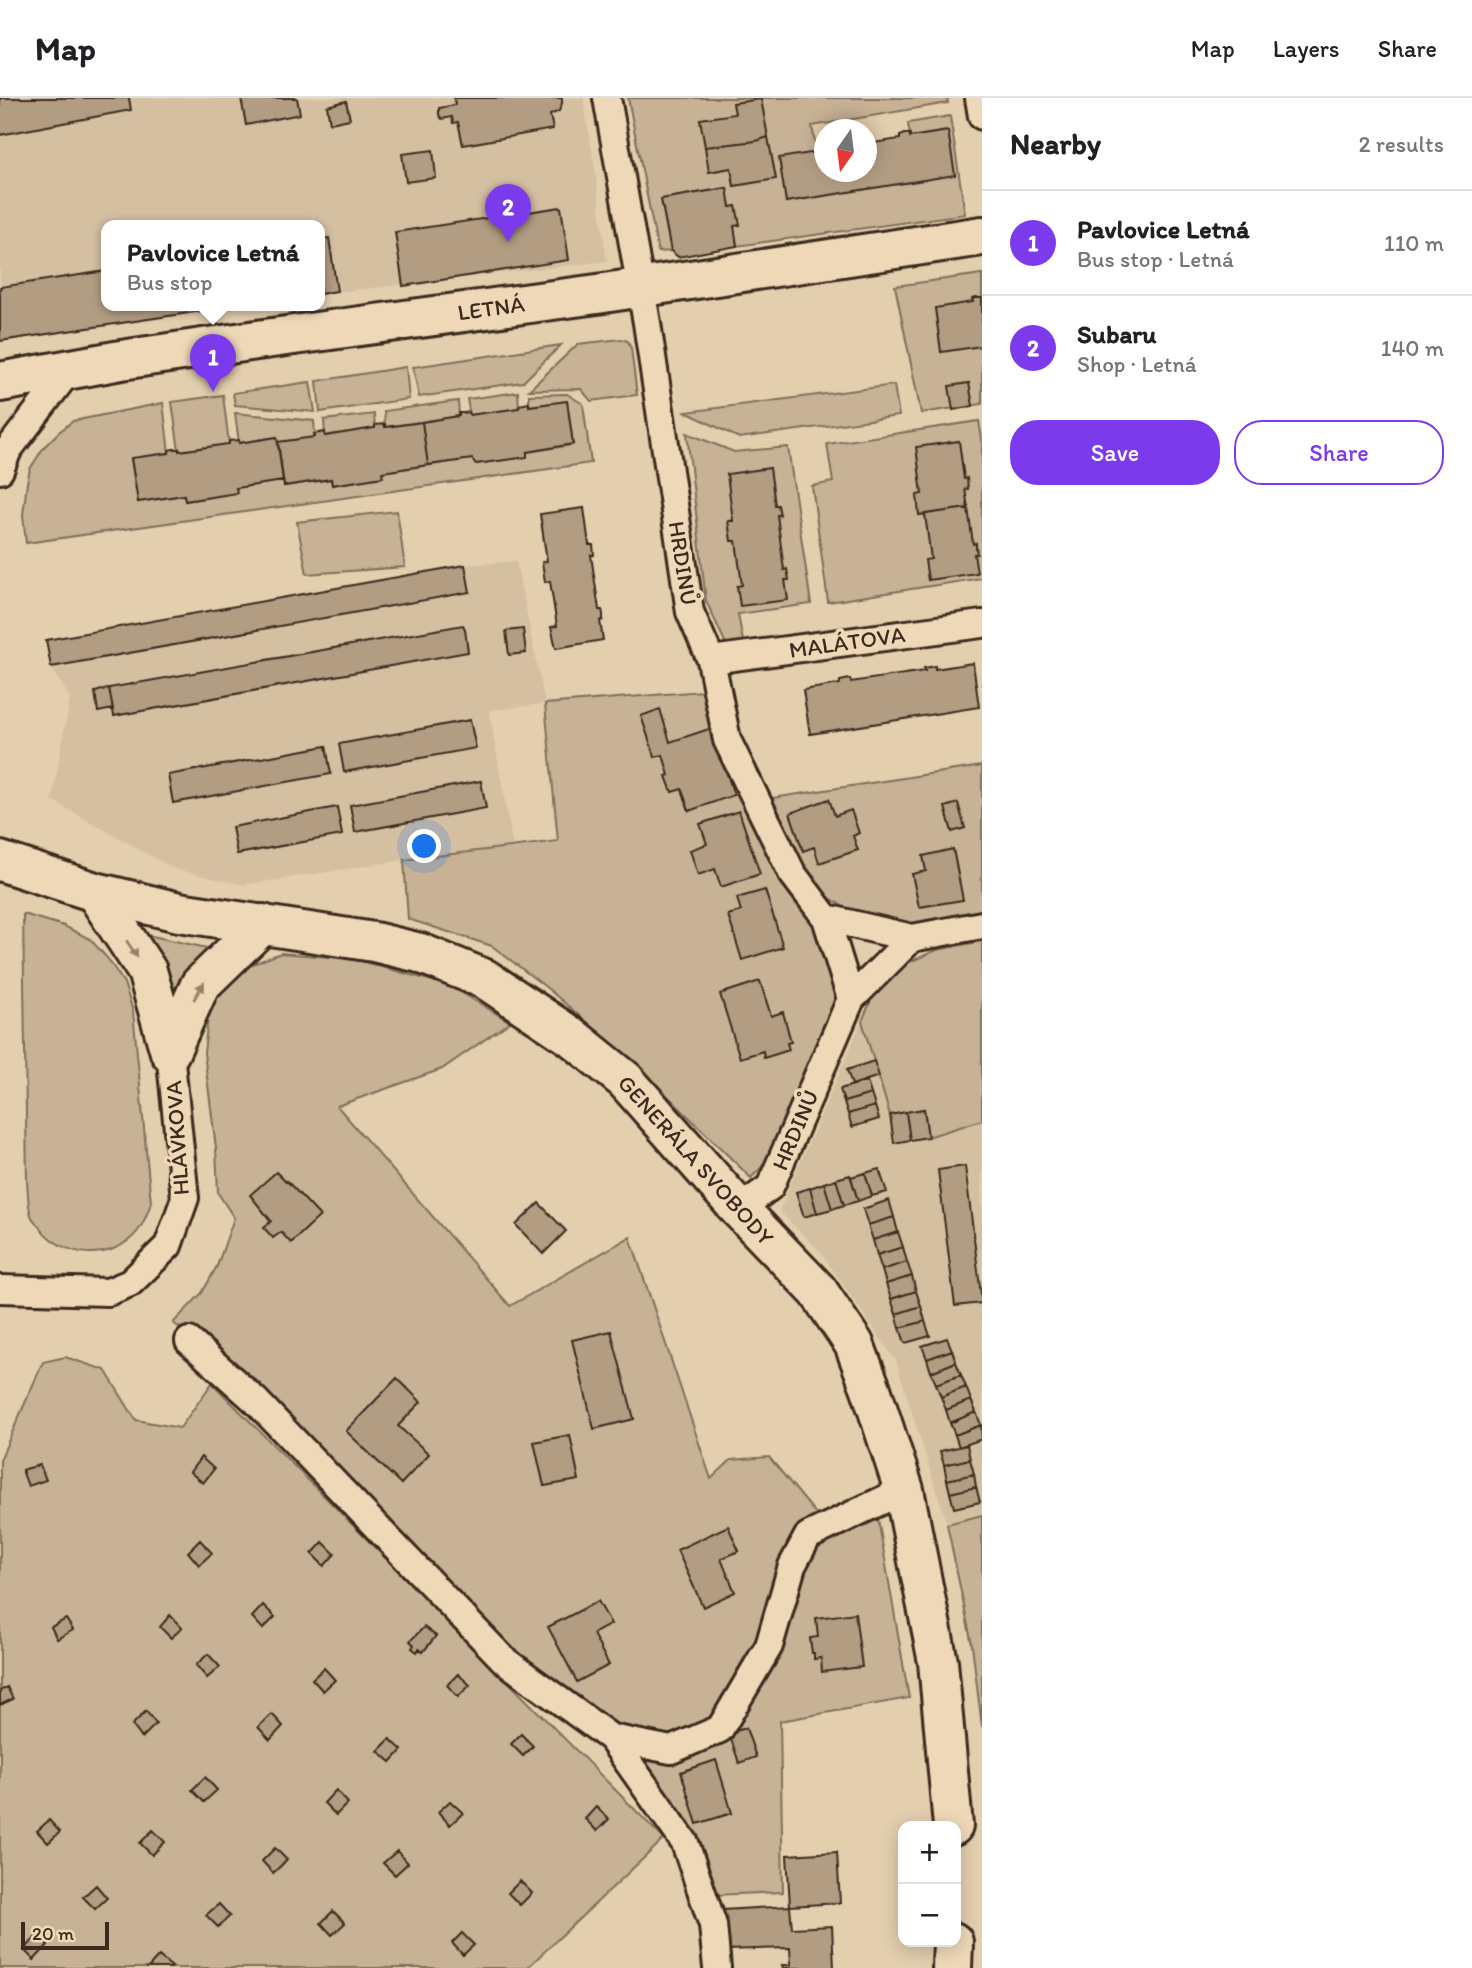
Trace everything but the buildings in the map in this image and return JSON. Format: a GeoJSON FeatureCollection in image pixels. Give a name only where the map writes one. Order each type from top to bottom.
{"type":"FeatureCollection","features":[{"type":"Feature","properties":{"kind":"main road","name":"LETNÁ"},"geometry":{"type":"LineString","coordinates":[[0,382],[257,340],[982,236]]}},
{"type":"Feature","properties":{"kind":"main road","name":"GENERÁLA SVOBODY"},"geometry":{"type":"LineString","coordinates":[[0,861],[95,892],[179,912],[374,942],[420,953],[485,979],[572,1037],[625,1080],[738,1209],[817,1291],[853,1344],[871,1389],[904,1490],[938,1662],[953,1821]]}},
{"type":"Feature","properties":{"kind":"main road"},"geometry":{"type":"LineString","coordinates":[[95,892],[147,971],[170,1052]]}},
{"type":"Feature","properties":{"kind":"main road"},"geometry":{"type":"LineString","coordinates":[[170,1052],[200,985],[263,925]]}},
{"type":"Feature","properties":{"kind":"main road"},"geometry":{"type":"LineString","coordinates":[[952,1968],[953,1947]]}},
{"type":"Feature","properties":{"kind":"street","name":"HRDINŮ"},"geometry":{"type":"LineString","coordinates":[[607,98],[640,286],[690,612],[711,660],[727,740],[792,873],[826,918],[851,999]]}},
{"type":"Feature","properties":{"kind":"street"},"geometry":{"type":"LineString","coordinates":[[979,98],[982,116]]}},
{"type":"Feature","properties":{"kind":"street"},"geometry":{"type":"LineString","coordinates":[[0,470],[8,450],[70,369]]}},
{"type":"Feature","properties":{"kind":"street","name":"MALÁTOVA"},"geometry":{"type":"LineString","coordinates":[[711,660],[982,624]]}},
{"type":"Feature","properties":{"kind":"street"},"geometry":{"type":"LineString","coordinates":[[826,918],[912,938],[982,925]]}},
{"type":"Feature","properties":{"kind":"street","name":"HRDINŮ"},"geometry":{"type":"LineString","coordinates":[[738,1209],[770,1187],[851,999],[912,938]]}},
{"type":"Feature","properties":{"kind":"street","name":"HLÁVKOVA"},"geometry":{"type":"LineString","coordinates":[[0,1289],[108,1292],[130,1283],[168,1246],[185,1198],[170,1052]]}},
{"type":"Feature","properties":{"kind":"street"},"geometry":{"type":"LineString","coordinates":[[188,1340],[257,1401],[504,1660],[611,1738],[685,1843],[713,1925],[717,1968]]}},
{"type":"Feature","properties":{"kind":"street"},"geometry":{"type":"LineString","coordinates":[[611,1738],[671,1750],[720,1729],[769,1646],[792,1566],[808,1536],[904,1490]]}},
{"type":"Feature","properties":{"kind":"shaded area"},"geometry":{"type":"Polygon","coordinates":[[[0,98],[583,98],[607,261],[325,293],[325,220],[101,220],[101,311],[202,311],[0,341],[0,98]]]}},
{"type":"Feature","properties":{"kind":"shaded area"},"geometry":{"type":"Polygon","coordinates":[[[628,98],[951,98],[947,99],[948,103],[853,119],[814,119],[814,157],[786,201],[954,175],[910,137],[908,123],[950,116],[965,214],[737,246],[726,188],[661,199],[671,251],[658,252],[628,98]]]}},
{"type":"Feature","properties":{"kind":"shaded area"},"geometry":{"type":"Polygon","coordinates":[[[982,274],[982,404],[921,413],[895,286],[982,274]]]}},
{"type":"Feature","properties":{"kind":"shaded area"},"geometry":{"type":"Polygon","coordinates":[[[621,339],[628,341],[631,348],[637,395],[591,401],[581,389],[529,390],[578,344],[621,339]]]}},
{"type":"Feature","properties":{"kind":"shaded area"},"geometry":{"type":"Polygon","coordinates":[[[561,345],[523,382],[419,397],[413,367],[561,345]]]}},
{"type":"Feature","properties":{"kind":"shaded area"},"geometry":{"type":"Polygon","coordinates":[[[406,367],[409,399],[320,412],[317,381],[406,367]]]}},
{"type":"Feature","properties":{"kind":"shaded area"},"geometry":{"type":"Polygon","coordinates":[[[310,382],[315,412],[235,405],[233,393],[310,382]]]}},
{"type":"Feature","properties":{"kind":"shaded area"},"geometry":{"type":"Polygon","coordinates":[[[894,385],[899,416],[739,438],[686,412],[894,385]]]}},
{"type":"Feature","properties":{"kind":"shaded area"},"geometry":{"type":"Polygon","coordinates":[[[518,392],[519,408],[470,415],[467,399],[518,392]]]}},
{"type":"Feature","properties":{"kind":"shaded area"},"geometry":{"type":"Polygon","coordinates":[[[567,394],[583,404],[591,463],[26,543],[23,515],[30,469],[44,447],[73,421],[163,403],[169,453],[131,459],[138,501],[184,495],[186,501],[236,493],[236,488],[283,481],[284,486],[331,479],[332,485],[382,477],[382,472],[472,459],[476,464],[527,457],[527,452],[573,445],[567,401],[529,406],[529,395],[567,394]]]}},
{"type":"Feature","properties":{"kind":"shaded area"},"geometry":{"type":"Polygon","coordinates":[[[223,395],[229,444],[179,451],[172,402],[223,395]]]}},
{"type":"Feature","properties":{"kind":"shaded area"},"geometry":{"type":"Polygon","coordinates":[[[458,401],[459,416],[385,427],[384,411],[458,401]]]}},
{"type":"Feature","properties":{"kind":"shaded area"},"geometry":{"type":"Polygon","coordinates":[[[235,413],[314,421],[315,437],[278,442],[276,437],[239,443],[235,413]]]}},
{"type":"Feature","properties":{"kind":"shaded area"},"geometry":{"type":"Polygon","coordinates":[[[374,414],[375,428],[325,436],[324,420],[374,414]]]}},
{"type":"Feature","properties":{"kind":"shaded area"},"geometry":{"type":"Polygon","coordinates":[[[979,421],[982,439],[982,578],[828,602],[812,486],[833,482],[827,444],[979,421]]]}},
{"type":"Feature","properties":{"kind":"shaded area"},"geometry":{"type":"Polygon","coordinates":[[[687,433],[734,452],[788,447],[811,604],[738,614],[744,647],[726,644],[706,601],[687,433]]]}},
{"type":"Feature","properties":{"kind":"shaded area"},"geometry":{"type":"Polygon","coordinates":[[[397,511],[405,567],[307,574],[297,522],[397,511]]]}},
{"type":"Feature","properties":{"kind":"shaded area"},"geometry":{"type":"Polygon","coordinates":[[[516,561],[545,704],[489,710],[513,847],[404,860],[243,885],[174,869],[52,800],[70,698],[51,667],[46,640],[465,565],[516,561]]]}},
{"type":"Feature","properties":{"kind":"shaded area"},"geometry":{"type":"Polygon","coordinates":[[[702,691],[747,799],[827,951],[837,1013],[774,1155],[751,1178],[631,1060],[547,988],[492,946],[408,919],[404,860],[558,841],[545,704],[702,691]]]}},
{"type":"Feature","properties":{"kind":"shaded area"},"geometry":{"type":"Polygon","coordinates":[[[982,766],[982,915],[910,927],[870,920],[827,896],[811,880],[766,799],[982,766]]]}},
{"type":"Feature","properties":{"kind":"shaded area"},"geometry":{"type":"Polygon","coordinates":[[[23,914],[64,926],[90,939],[124,983],[133,1011],[151,1203],[137,1232],[118,1247],[105,1251],[80,1252],[56,1242],[37,1224],[30,1211],[27,1182],[23,914]]]}},
{"type":"Feature","properties":{"kind":"shaded area"},"geometry":{"type":"Polygon","coordinates":[[[143,934],[207,948],[171,1005],[143,934]]]}},
{"type":"Feature","properties":{"kind":"shaded area"},"geometry":{"type":"Polygon","coordinates":[[[982,941],[982,1120],[928,1137],[924,1109],[890,1115],[862,1021],[886,972],[937,950],[982,941]]]}},
{"type":"Feature","properties":{"kind":"shaded area"},"geometry":{"type":"Polygon","coordinates":[[[281,953],[353,959],[451,986],[510,1022],[442,1069],[337,1106],[510,1306],[630,1237],[711,1479],[731,1460],[769,1457],[821,1520],[766,1634],[718,1723],[680,1739],[611,1722],[541,1677],[469,1607],[255,1379],[173,1323],[202,1293],[217,1266],[234,1218],[218,1193],[216,1148],[204,1053],[210,999],[240,969],[281,953]]]}},
{"type":"Feature","properties":{"kind":"shaded area"},"geometry":{"type":"Polygon","coordinates":[[[863,1019],[924,1109],[982,1120],[982,1515],[947,1524],[896,1361],[819,1250],[779,1211],[863,1019]]]}},
{"type":"Feature","properties":{"kind":"shaded area"},"geometry":{"type":"Polygon","coordinates":[[[65,1357],[105,1370],[136,1420],[180,1428],[212,1383],[664,1839],[527,1968],[0,1968],[0,1460],[43,1362],[65,1357]]]}},
{"type":"Feature","properties":{"kind":"shaded area"},"geometry":{"type":"Polygon","coordinates":[[[877,1513],[909,1698],[780,1721],[783,1892],[712,1895],[642,1763],[648,1751],[729,1733],[798,1568],[813,1544],[877,1513]]]}},
{"type":"Feature","properties":{"kind":"shaded area"},"geometry":{"type":"Polygon","coordinates":[[[982,1515],[982,1727],[972,1645],[947,1524],[982,1515]]]}},
{"type":"Feature","properties":{"kind":"place","name":"Subaru"},"geometry":{"type":"Point","coordinates":[508,242]}},
{"type":"Feature","properties":{"kind":"place","name":"Pavlovice Letná"},"geometry":{"type":"Point","coordinates":[213,392]}}]}
